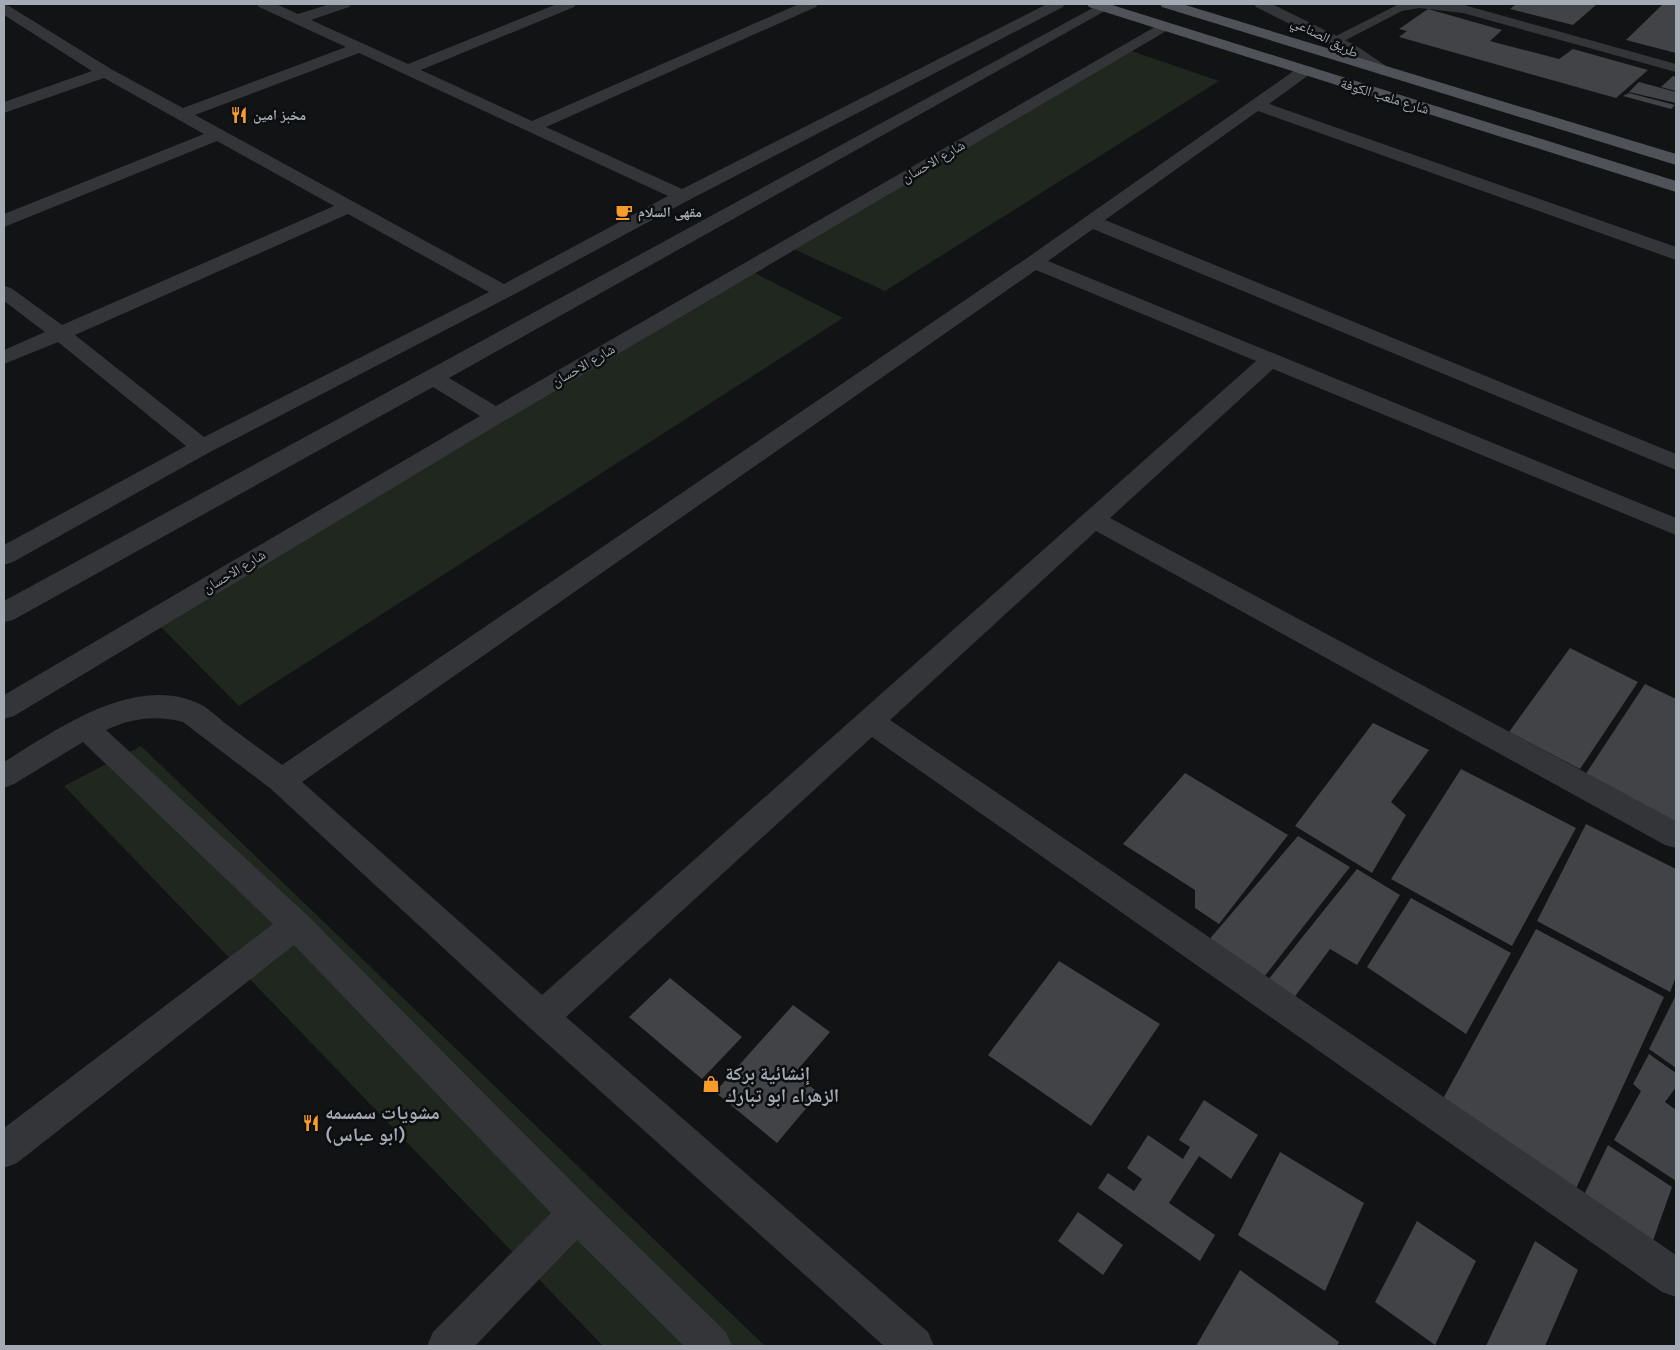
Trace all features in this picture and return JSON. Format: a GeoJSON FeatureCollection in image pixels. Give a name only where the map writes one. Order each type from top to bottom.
{"type":"FeatureCollection","features":[{"type":"Feature","properties":{"kind":"main road","name":"شارع ملعب الكوفة"},"geometry":{"type":"LineString","coordinates":[[1167,4],[1676,160]]}},
{"type":"Feature","properties":{"kind":"main road","name":"شارع ملعب الكوفة"},"geometry":{"type":"LineString","coordinates":[[1100,6],[1676,187]]}},
{"type":"Feature","properties":{"kind":"street"},"geometry":{"type":"LineString","coordinates":[[264,4],[682,196]]}},
{"type":"Feature","properties":{"kind":"street"},"geometry":{"type":"LineString","coordinates":[[298,20],[344,4]]}},
{"type":"Feature","properties":{"kind":"street"},"geometry":{"type":"LineString","coordinates":[[408,70],[569,4]]}},
{"type":"Feature","properties":{"kind":"street"},"geometry":{"type":"LineString","coordinates":[[532,127],[811,4]]}},
{"type":"Feature","properties":{"kind":"street"},"geometry":{"type":"LineString","coordinates":[[4,556],[202,447],[504,292],[682,196],[1058,4]]}},
{"type":"Feature","properties":{"kind":"street","name":"طريق الصناعي"},"geometry":{"type":"LineString","coordinates":[[1261,4],[1335,40],[1387,72]]}},
{"type":"Feature","properties":{"kind":"street"},"geometry":{"type":"LineString","coordinates":[[4,613],[1100,6]]}},
{"type":"Feature","properties":{"kind":"street"},"geometry":{"type":"LineString","coordinates":[[4,9],[105,72],[504,292]]}},
{"type":"Feature","properties":{"kind":"street","name":"شارع الاحسان"},"geometry":{"type":"LineString","coordinates":[[4,708],[496,416],[1165,26]]}},
{"type":"Feature","properties":{"kind":"street"},"geometry":{"type":"LineString","coordinates":[[182,114],[359,48]]}},
{"type":"Feature","properties":{"kind":"street"},"geometry":{"type":"LineString","coordinates":[[281,781],[1034,262],[1304,70]]}},
{"type":"Feature","properties":{"kind":"street"},"geometry":{"type":"LineString","coordinates":[[4,108],[105,72]]}},
{"type":"Feature","properties":{"kind":"street"},"geometry":{"type":"LineString","coordinates":[[1257,105],[1676,254]]}},
{"type":"Feature","properties":{"kind":"street"},"geometry":{"type":"LineString","coordinates":[[4,221],[219,134]]}},
{"type":"Feature","properties":{"kind":"street"},"geometry":{"type":"LineString","coordinates":[[4,358],[350,206]]}},
{"type":"Feature","properties":{"kind":"street"},"geometry":{"type":"LineString","coordinates":[[1091,221],[1676,462]]}},
{"type":"Feature","properties":{"kind":"street"},"geometry":{"type":"LineString","coordinates":[[1034,262],[1676,527]]}},
{"type":"Feature","properties":{"kind":"street"},"geometry":{"type":"LineString","coordinates":[[4,292],[60,333],[202,447]]}},
{"type":"Feature","properties":{"kind":"street"},"geometry":{"type":"LineString","coordinates":[[542,1017],[1270,360]]}},
{"type":"Feature","properties":{"kind":"street"},"geometry":{"type":"LineString","coordinates":[[432,377],[496,416]]}},
{"type":"Feature","properties":{"kind":"street"},"geometry":{"type":"LineString","coordinates":[[1093,519],[1676,836]]}},
{"type":"Feature","properties":{"kind":"street"},"geometry":{"type":"LineString","coordinates":[[4,776],[85,727],[110,716],[140,707],[176,709],[192,713],[281,781],[542,1017],[914,1346]]}},
{"type":"Feature","properties":{"kind":"street"},"geometry":{"type":"LineString","coordinates":[[870,721],[1676,1278]]}},
{"type":"Feature","properties":{"kind":"street"},"geometry":{"type":"LineString","coordinates":[[85,727],[296,925],[577,1213],[712,1346]]}},
{"type":"Feature","properties":{"kind":"street"},"geometry":{"type":"LineString","coordinates":[[4,1150],[296,925]]}},
{"type":"Feature","properties":{"kind":"street"},"geometry":{"type":"LineString","coordinates":[[447,1346],[577,1213]]}},
{"type":"Feature","properties":{"kind":"lane"},"geometry":{"type":"LineString","coordinates":[[1335,40],[1398,8],[1419,4],[1464,9],[1676,68]]}},
{"type":"Feature","properties":{"kind":"shaded area"},"geometry":{"type":"Polygon","coordinates":[[[1120,47],[1219,81],[885,291],[785,245],[1120,47]]]}},
{"type":"Feature","properties":{"kind":"shaded area"},"geometry":{"type":"Polygon","coordinates":[[[747,269],[843,318],[239,706],[152,618],[747,269]]]}},
{"type":"Feature","properties":{"kind":"shaded area"},"geometry":{"type":"Polygon","coordinates":[[[141,746],[765,1346],[603,1346],[64,786],[141,746]]]}},
{"type":"Feature","properties":{"kind":"building"},"geometry":{"type":"Polygon","coordinates":[[[1516,4],[1597,4],[1573,25],[1510,9],[1516,4]]]}},
{"type":"Feature","properties":{"kind":"building"},"geometry":{"type":"Polygon","coordinates":[[[1663,4],[1676,4],[1676,53],[1626,40],[1663,4]]]}},
{"type":"Feature","properties":{"kind":"building"},"geometry":{"type":"Polygon","coordinates":[[[1428,9],[1502,30],[1490,41],[1559,59],[1573,49],[1648,70],[1616,98],[1399,37],[1407,31],[1399,29],[1428,9]]]}},
{"type":"Feature","properties":{"kind":"building"},"geometry":{"type":"Polygon","coordinates":[[[1673,76],[1676,77],[1676,91],[1661,87],[1673,76]]]}},
{"type":"Feature","properties":{"kind":"building"},"geometry":{"type":"Polygon","coordinates":[[[1639,82],[1676,92],[1676,103],[1629,92],[1639,82]]]}},
{"type":"Feature","properties":{"kind":"building"},"geometry":{"type":"Polygon","coordinates":[[[1629,93],[1675,105],[1671,109],[1623,96],[1629,93]]]}},
{"type":"Feature","properties":{"kind":"building"},"geometry":{"type":"Polygon","coordinates":[[[1570,648],[1638,682],[1580,769],[1509,732],[1570,648]]]}},
{"type":"Feature","properties":{"kind":"building"},"geometry":{"type":"Polygon","coordinates":[[[1645,684],[1676,699],[1676,823],[1585,775],[1645,684]]]}},
{"type":"Feature","properties":{"kind":"building"},"geometry":{"type":"Polygon","coordinates":[[[1373,723],[1429,750],[1391,802],[1406,815],[1372,873],[1295,826],[1373,723]]]}},
{"type":"Feature","properties":{"kind":"building"},"geometry":{"type":"Polygon","coordinates":[[[1461,769],[1576,828],[1512,946],[1391,879],[1461,769]]]}},
{"type":"Feature","properties":{"kind":"building"},"geometry":{"type":"Polygon","coordinates":[[[1185,773],[1288,835],[1219,924],[1195,908],[1195,890],[1123,844],[1185,773]]]}},
{"type":"Feature","properties":{"kind":"building"},"geometry":{"type":"Polygon","coordinates":[[[1586,824],[1676,869],[1676,977],[1670,992],[1537,921],[1586,824]]]}},
{"type":"Feature","properties":{"kind":"building"},"geometry":{"type":"Polygon","coordinates":[[[1298,836],[1350,867],[1260,982],[1201,949],[1298,836]]]}},
{"type":"Feature","properties":{"kind":"building"},"geometry":{"type":"Polygon","coordinates":[[[1357,869],[1400,895],[1357,965],[1330,949],[1290,1003],[1268,980],[1357,869]]]}},
{"type":"Feature","properties":{"kind":"building"},"geometry":{"type":"Polygon","coordinates":[[[1411,898],[1511,953],[1466,1034],[1367,967],[1411,898]]]}},
{"type":"Feature","properties":{"kind":"building"},"geometry":{"type":"Polygon","coordinates":[[[1536,929],[1664,997],[1573,1195],[1439,1106],[1536,929]]]}},
{"type":"Feature","properties":{"kind":"building"},"geometry":{"type":"Polygon","coordinates":[[[1059,961],[1160,1024],[1091,1126],[988,1055],[1059,961]]]}},
{"type":"Feature","properties":{"kind":"building"},"geometry":{"type":"Polygon","coordinates":[[[670,978],[742,1037],[702,1079],[629,1017],[670,978]]]}},
{"type":"Feature","properties":{"kind":"building"},"geometry":{"type":"Polygon","coordinates":[[[1676,995],[1676,1068],[1649,1049],[1676,995]]]}},
{"type":"Feature","properties":{"kind":"building"},"geometry":{"type":"Polygon","coordinates":[[[793,1005],[830,1032],[794,1074],[819,1093],[777,1143],[715,1092],[793,1005]]]}},
{"type":"Feature","properties":{"kind":"building"},"geometry":{"type":"Polygon","coordinates":[[[1649,1054],[1676,1073],[1676,1087],[1665,1102],[1676,1110],[1676,1181],[1614,1140],[1641,1091],[1633,1084],[1649,1054]]]}},
{"type":"Feature","properties":{"kind":"building"},"geometry":{"type":"Polygon","coordinates":[[[1204,1100],[1258,1135],[1231,1179],[1199,1156],[1169,1203],[1215,1235],[1200,1261],[1098,1188],[1108,1173],[1134,1191],[1142,1179],[1127,1168],[1148,1135],[1183,1159],[1190,1147],[1179,1140],[1204,1100]]]}},
{"type":"Feature","properties":{"kind":"building"},"geometry":{"type":"Polygon","coordinates":[[[1608,1145],[1672,1187],[1650,1249],[1581,1201],[1608,1145]]]}},
{"type":"Feature","properties":{"kind":"building"},"geometry":{"type":"Polygon","coordinates":[[[1280,1152],[1364,1203],[1325,1291],[1238,1235],[1280,1152]]]}},
{"type":"Feature","properties":{"kind":"building"},"geometry":{"type":"Polygon","coordinates":[[[1078,1212],[1123,1245],[1103,1275],[1058,1241],[1078,1212]]]}},
{"type":"Feature","properties":{"kind":"building"},"geometry":{"type":"Polygon","coordinates":[[[1417,1221],[1476,1261],[1435,1345],[1375,1302],[1417,1221]]]}},
{"type":"Feature","properties":{"kind":"building"},"geometry":{"type":"Polygon","coordinates":[[[1535,1241],[1578,1270],[1545,1346],[1486,1346],[1535,1241]]]}},
{"type":"Feature","properties":{"kind":"building"},"geometry":{"type":"Polygon","coordinates":[[[1240,1270],[1339,1342],[1337,1346],[1196,1346],[1240,1270]]]}},
{"type":"Feature","properties":{"kind":"place","name":"مخبز امين"},"geometry":{"type":"Point","coordinates":[239,115]}},
{"type":"Feature","properties":{"kind":"place","name":"مقهى السلام"},"geometry":{"type":"Point","coordinates":[624,212]}},
{"type":"Feature","properties":{"kind":"place","name":"إنشائية بركة الزهراء ابو تبارك"},"geometry":{"type":"Point","coordinates":[711,1084]}},
{"type":"Feature","properties":{"kind":"place","name":"مشويات سمسمه (ابو عباس)"},"geometry":{"type":"Point","coordinates":[311,1123]}}]}
